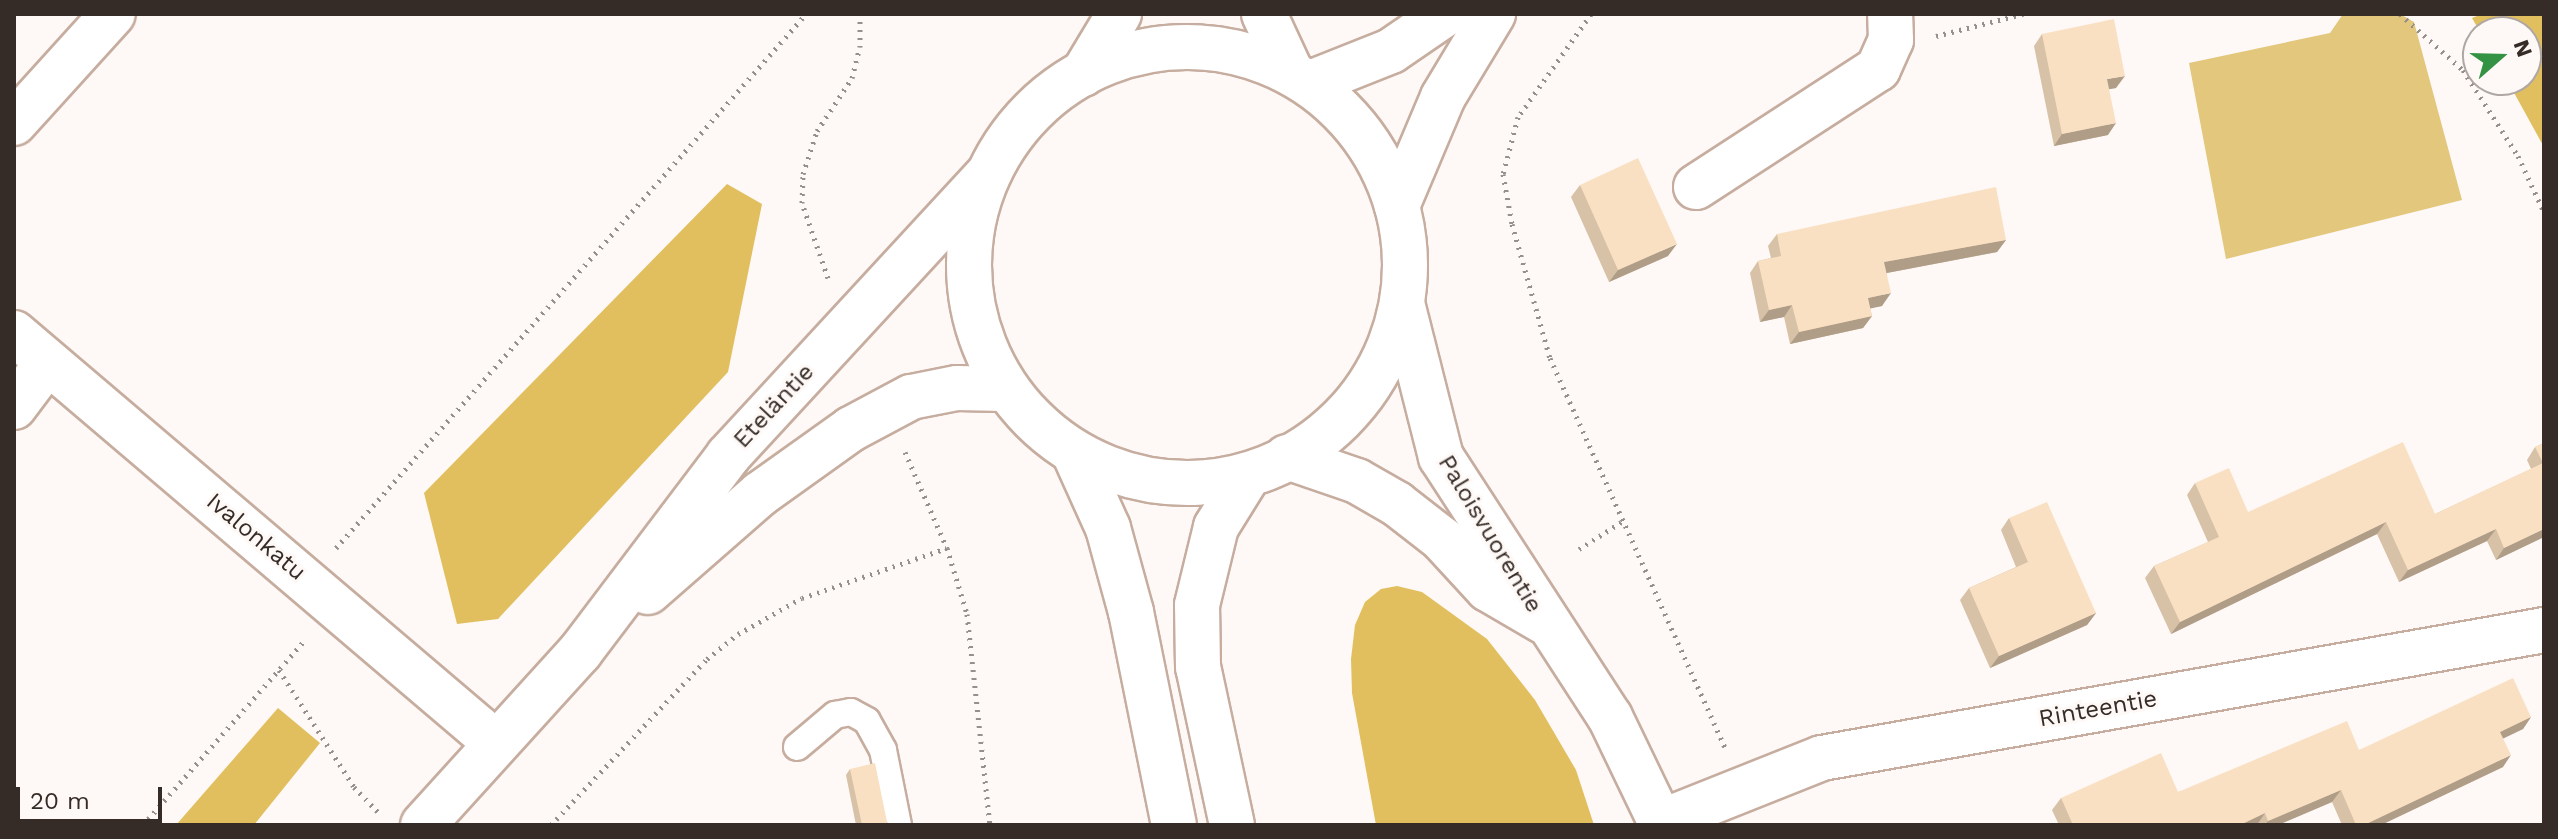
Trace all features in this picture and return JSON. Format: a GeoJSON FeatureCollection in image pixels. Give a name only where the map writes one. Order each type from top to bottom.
{"type":"FeatureCollection","features":[{"type":"Feature","properties":{"kind":"street"},"geometry":{"type":"LineString","coordinates":[[14,123],[113,14]]}},
{"type":"Feature","properties":{"kind":"street"},"geometry":{"type":"LineString","coordinates":[[1083,74],[1119,14]]}},
{"type":"Feature","properties":{"kind":"street"},"geometry":{"type":"LineString","coordinates":[[1075,455],[1156,481],[1202,483],[1268,466],[1330,430],[1369,389],[1387,355],[1403,307],[1406,266],[1397,206],[1375,153],[1302,76],[1264,14]]}},
{"type":"Feature","properties":{"kind":"street"},"geometry":{"type":"LineString","coordinates":[[1174,825],[1131,612],[1108,528],[1075,455],[1004,389],[983,344],[973,292],[970,238],[986,176],[1028,112],[1083,74],[1145,54],[1194,49],[1240,54],[1302,76],[1391,51],[1445,14]]}},
{"type":"Feature","properties":{"kind":"street"},"geometry":{"type":"LineString","coordinates":[[1397,206],[1443,97],[1493,14]]}},
{"type":"Feature","properties":{"kind":"street"},"geometry":{"type":"LineString","coordinates":[[1696,187],[1878,69],[1891,27]]}},
{"type":"Feature","properties":{"kind":"street","name":"Eteläntie"},"geometry":{"type":"LineString","coordinates":[[423,825],[580,652],[728,456],[986,176]]}},
{"type":"Feature","properties":{"kind":"street","name":"Paloisvuorentie"},"geometry":{"type":"LineString","coordinates":[[1403,307],[1441,457],[1515,565],[1543,621],[1610,717],[1662,824]]}},
{"type":"Feature","properties":{"kind":"street","name":"Ivalonkatu"},"geometry":{"type":"LineString","coordinates":[[14,333],[496,743]]}},
{"type":"Feature","properties":{"kind":"street"},"geometry":{"type":"LineString","coordinates":[[14,407],[47,363]]}},
{"type":"Feature","properties":{"kind":"street","name":"Eteläntie"},"geometry":{"type":"LineString","coordinates":[[580,652],[760,494],[851,429],[911,397],[957,388],[1004,389]]}},
{"type":"Feature","properties":{"kind":"street"},"geometry":{"type":"LineString","coordinates":[[1232,825],[1198,667],[1197,605],[1216,527],[1268,466]]}},
{"type":"Feature","properties":{"kind":"street","name":"Paloisvuorentie"},"geometry":{"type":"LineString","coordinates":[[1268,466],[1357,481],[1397,504],[1442,539],[1488,589],[1543,621]]}},
{"type":"Feature","properties":{"kind":"street","name":"Rinteentie"},"geometry":{"type":"LineString","coordinates":[[1662,824],[1744,787],[1822,758],[2544,630]]}},
{"type":"Feature","properties":{"kind":"lane"},"geometry":{"type":"LineString","coordinates":[[797,747],[835,715],[851,712],[867,721],[883,750],[898,825]]}},
{"type":"Feature","properties":{"kind":"path"},"geometry":{"type":"LineString","coordinates":[[143,825],[279,670],[321,593],[806,14]]}},
{"type":"Feature","properties":{"kind":"path"},"geometry":{"type":"LineString","coordinates":[[830,285],[802,203],[803,174],[817,131],[852,78],[860,47],[860,14]]}},
{"type":"Feature","properties":{"kind":"path"},"geometry":{"type":"LineString","coordinates":[[1591,14],[1518,117],[1503,174],[1550,358],[1744,787]]}},
{"type":"Feature","properties":{"kind":"path"},"geometry":{"type":"LineString","coordinates":[[1891,27],[1933,37],[2023,14]]}},
{"type":"Feature","properties":{"kind":"path"},"geometry":{"type":"LineString","coordinates":[[2400,14],[2463,70],[2518,156],[2544,212]]}},
{"type":"Feature","properties":{"kind":"path"},"geometry":{"type":"LineString","coordinates":[[899,440],[947,548],[975,652],[990,825]]}},
{"type":"Feature","properties":{"kind":"path"},"geometry":{"type":"LineString","coordinates":[[1579,549],[1623,521]]}},
{"type":"Feature","properties":{"kind":"path"},"geometry":{"type":"LineString","coordinates":[[551,825],[707,659],[738,634],[802,598],[947,548]]}},
{"type":"Feature","properties":{"kind":"path"},"geometry":{"type":"LineString","coordinates":[[279,670],[354,787],[390,825]]}},
{"type":"Feature","properties":{"kind":"shaded area"},"geometry":{"type":"Polygon","coordinates":[[[2343,14],[2400,14],[2414,22],[2462,200],[2226,259],[2189,63],[2330,33],[2343,14]]]}},
{"type":"Feature","properties":{"kind":"shaded area"},"geometry":{"type":"Polygon","coordinates":[[[2544,14],[2544,147],[2516,96],[2542,96],[2542,16],[2477,16],[2544,14]]]}},
{"type":"Feature","properties":{"kind":"shaded area"},"geometry":{"type":"Polygon","coordinates":[[[727,184],[762,204],[728,372],[498,619],[457,624],[424,493],[727,184]]]}},
{"type":"Feature","properties":{"kind":"shaded area"},"geometry":{"type":"Polygon","coordinates":[[[1397,586],[1422,592],[1487,639],[1535,700],[1576,770],[1594,825],[1376,825],[1352,693],[1351,659],[1355,625],[1365,602],[1381,589],[1397,586]]]}},
{"type":"Feature","properties":{"kind":"shaded area"},"geometry":{"type":"Polygon","coordinates":[[[278,708],[320,743],[254,825],[176,825],[278,708]]]}},
{"type":"Feature","properties":{"kind":"building"},"geometry":{"type":"Polygon","coordinates":[[[2114,19],[2125,76],[2107,79],[2116,123],[2062,134],[2042,34],[2114,19]]]}},
{"type":"Feature","properties":{"kind":"building"},"geometry":{"type":"Polygon","coordinates":[[[1638,158],[1677,244],[1618,270],[1580,185],[1638,158]]]}},
{"type":"Feature","properties":{"kind":"building"},"geometry":{"type":"Polygon","coordinates":[[[1996,187],[2006,240],[1884,262],[1891,293],[1868,298],[1872,316],[1799,332],[1792,305],[1769,310],[1758,261],[1781,256],[1777,234],[1996,187]]]}},
{"type":"Feature","properties":{"kind":"building"},"geometry":{"type":"Polygon","coordinates":[[[2403,442],[2435,514],[2543,463],[2535,447],[2544,443],[2544,529],[2504,548],[2496,529],[2408,570],[2386,522],[2180,622],[2154,566],[2219,537],[2195,483],[2229,468],[2248,512],[2403,442]]]}},
{"type":"Feature","properties":{"kind":"building"},"geometry":{"type":"Polygon","coordinates":[[[2047,502],[2096,613],[1999,656],[1969,588],[2028,562],[2009,518],[2047,502]]]}},
{"type":"Feature","properties":{"kind":"building"},"geometry":{"type":"Polygon","coordinates":[[[2513,678],[2531,717],[2500,732],[2511,755],[2364,825],[2356,825],[2341,790],[2268,821],[2265,813],[2240,825],[2073,825],[2061,798],[2161,753],[2178,792],[2347,721],[2359,750],[2513,678]]]}},
{"type":"Feature","properties":{"kind":"building"},"geometry":{"type":"Polygon","coordinates":[[[875,763],[890,825],[862,825],[850,769],[875,763]]]}}]}
